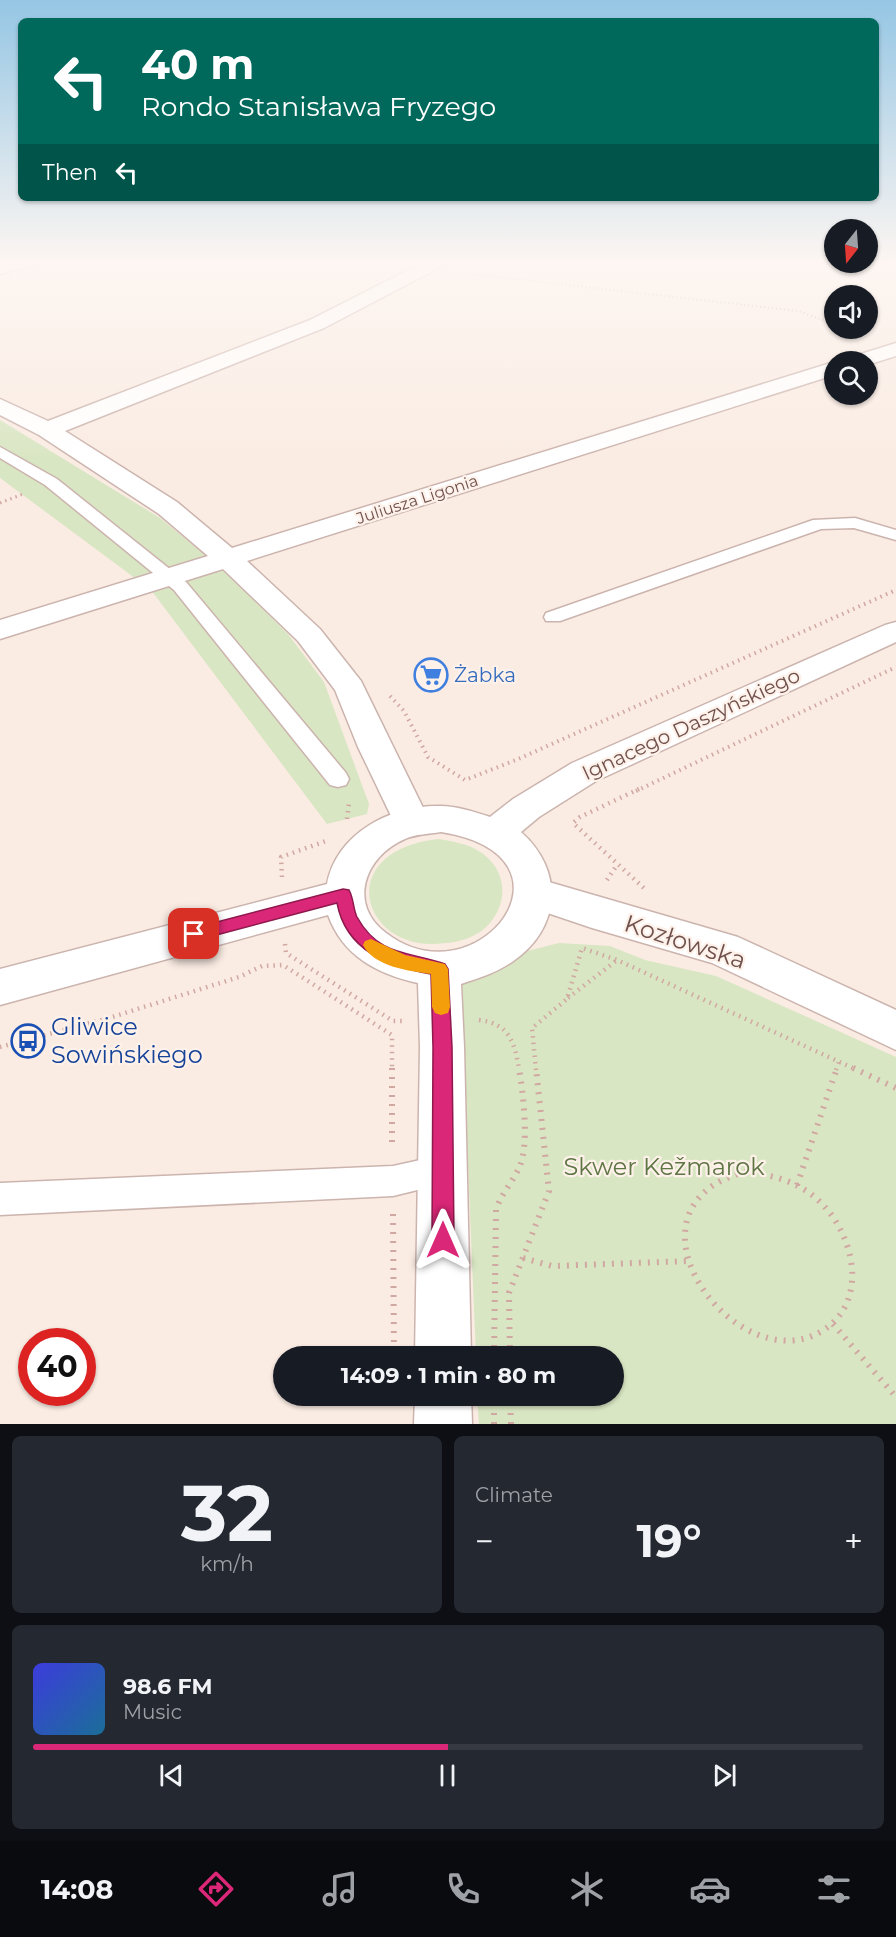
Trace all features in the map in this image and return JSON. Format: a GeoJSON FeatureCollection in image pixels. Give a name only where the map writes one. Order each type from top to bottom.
{"type":"FeatureCollection","features":[{"type":"Feature","properties":{"kind":"street"},"geometry":{"type":"LineString","coordinates":[[47,430],[308,327]]}},
{"type":"Feature","properties":{"kind":"street"},"geometry":{"type":"LineString","coordinates":[[878,355],[896,349]]}},
{"type":"Feature","properties":{"kind":"street","name":"Juliusza Ligonia"},"geometry":{"type":"LineString","coordinates":[[0,630],[824,371]]}},
{"type":"Feature","properties":{"kind":"street"},"geometry":{"type":"LineString","coordinates":[[0,406],[47,430],[168,508],[228,559],[309,634],[350,688],[375,747],[412,822]]}},
{"type":"Feature","properties":{"kind":"street","name":"Ignacego Daszyńskiego"},"geometry":{"type":"LineString","coordinates":[[495,833],[526,808],[584,772],[896,631]]}},
{"type":"Feature","properties":{"kind":"street"},"geometry":{"type":"LineString","coordinates":[[441,819],[460,822],[495,833],[516,849],[530,870],[535,892],[530,916],[515,938],[492,955],[462,966],[439,969],[402,962],[378,951],[359,935],[348,916],[343,895],[348,871],[363,849],[385,832],[412,822],[441,819]]}},
{"type":"Feature","properties":{"kind":"street","name":"Kozłowska"},"geometry":{"type":"LineString","coordinates":[[535,892],[592,912],[723,949],[896,1031]]}},
{"type":"Feature","properties":{"kind":"street"},"geometry":{"type":"LineString","coordinates":[[0,987],[343,895]]}},
{"type":"Feature","properties":{"kind":"street"},"geometry":{"type":"LineString","coordinates":[[439,969],[443,1170],[443,1346]]}},
{"type":"Feature","properties":{"kind":"street"},"geometry":{"type":"LineString","coordinates":[[443,1406],[443,1424]]}},
{"type":"Feature","properties":{"kind":"lane"},"geometry":{"type":"LineString","coordinates":[[0,452],[51,482],[171,578],[338,780]]}},
{"type":"Feature","properties":{"kind":"lane"},"geometry":{"type":"LineString","coordinates":[[553,617],[819,524],[855,523],[896,535]]}},
{"type":"Feature","properties":{"kind":"lane"},"geometry":{"type":"LineString","coordinates":[[0,1199],[393,1181],[443,1170]]}},
{"type":"Feature","properties":{"kind":"path"},"geometry":{"type":"LineString","coordinates":[[388,694],[405,711],[428,757],[465,780],[527,755],[896,590]]}},
{"type":"Feature","properties":{"kind":"path"},"geometry":{"type":"LineString","coordinates":[[649,893],[573,823],[590,812],[896,667]]}},
{"type":"Feature","properties":{"kind":"path"},"geometry":{"type":"LineString","coordinates":[[338,780],[349,804],[342,828]]}},
{"type":"Feature","properties":{"kind":"path"},"geometry":{"type":"LineString","coordinates":[[281,857],[328,840]]}},
{"type":"Feature","properties":{"kind":"path"},"geometry":{"type":"LineString","coordinates":[[601,888],[617,865]]}},
{"type":"Feature","properties":{"kind":"path"},"geometry":{"type":"LineString","coordinates":[[567,999],[582,948],[617,960],[896,1088]]}},
{"type":"Feature","properties":{"kind":"path"},"geometry":{"type":"LineString","coordinates":[[510,1346],[509,1293],[549,1191],[532,1028],[617,960]]}},
{"type":"Feature","properties":{"kind":"path"},"geometry":{"type":"LineString","coordinates":[[0,1047],[109,1018],[240,977],[262,966],[283,965],[392,1035],[392,1048]]}},
{"type":"Feature","properties":{"kind":"path"},"geometry":{"type":"LineString","coordinates":[[478,1020],[491,1021],[501,1026],[510,1034],[515,1045],[519,1059],[524,1145],[519,1166],[508,1182],[496,1210],[494,1346]]}},
{"type":"Feature","properties":{"kind":"path"},"geometry":{"type":"LineString","coordinates":[[797,1185],[839,1062]]}},
{"type":"Feature","properties":{"kind":"path"},"geometry":{"type":"LineString","coordinates":[[744,1172],[768,1174],[797,1185],[817,1198],[835,1220],[848,1245],[853,1274],[848,1302],[833,1324],[809,1337],[780,1340],[750,1332],[722,1314],[701,1290],[688,1261],[685,1234],[690,1211],[703,1191],[721,1178],[744,1172]]}},
{"type":"Feature","properties":{"kind":"path"},"geometry":{"type":"LineString","coordinates":[[523,1258],[552,1266],[688,1261]]}},
{"type":"Feature","properties":{"kind":"path"},"geometry":{"type":"LineString","coordinates":[[833,1324],[896,1397]]}},
{"type":"Feature","properties":{"kind":"path"},"geometry":{"type":"LineString","coordinates":[[494,1406],[494,1424]]}},
{"type":"Feature","properties":{"kind":"path"},"geometry":{"type":"LineString","coordinates":[[510,1406],[511,1424]]}},
{"type":"Feature","properties":{"kind":"green space"},"geometry":{"type":"Polygon","coordinates":[[[0,420],[160,518],[222,569],[288,634],[324,682],[369,804],[367,814],[327,824],[151,590],[0,478],[0,420]]]}},
{"type":"Feature","properties":{"kind":"green space"},"geometry":{"type":"Polygon","coordinates":[[[438,839],[468,846],[488,858],[500,877],[502,899],[492,920],[475,935],[446,943],[417,943],[394,934],[378,919],[370,900],[371,881],[382,862],[404,847],[438,839]]]}},
{"type":"Feature","properties":{"kind":"green space","name":"Skwer Kežmarok"},"geometry":{"type":"Polygon","coordinates":[[[559,943],[610,946],[645,960],[716,976],[896,1057],[896,1424],[479,1424],[478,1406],[624,1406],[624,1346],[476,1346],[460,976],[515,954],[559,943]]]}},
{"type":"Feature","properties":{"kind":"slow traffic"},"geometry":{"type":"LineString","coordinates":[[371,945],[378,951],[402,962],[439,969],[441,1007]]}},
{"type":"Feature","properties":{"kind":"place","name":"Żabka"},"geometry":{"type":"Point","coordinates":[431,675]}},
{"type":"Feature","properties":{"kind":"place","name":"Gliwice Sowińskiego"},"geometry":{"type":"Point","coordinates":[28,1041]}},
{"type":"Feature","properties":{"kind":"route"},"geometry":{"type":"LineString","coordinates":[[194,934],[343,895],[348,916],[359,935],[378,951],[402,962],[439,969],[442,1021],[443,1240]]}}]}
